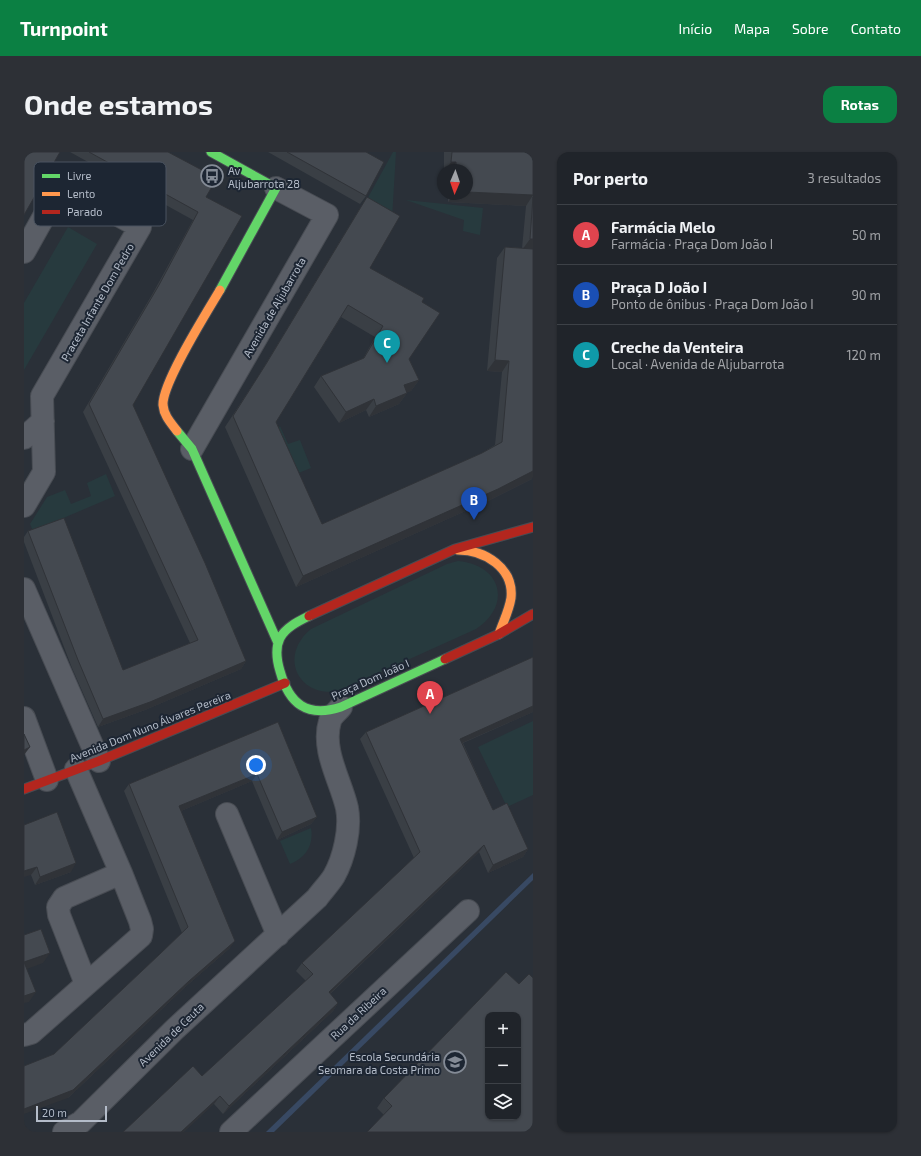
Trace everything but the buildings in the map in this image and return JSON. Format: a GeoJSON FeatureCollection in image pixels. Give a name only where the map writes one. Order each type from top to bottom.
{"type":"FeatureCollection","features":[{"type":"Feature","properties":{"kind":"street","name":"Avenida de Aljubarrota"},"geometry":{"type":"LineString","coordinates":[[192,449],[327,215],[211,152]]}},
{"type":"Feature","properties":{"kind":"street"},"geometry":{"type":"LineString","coordinates":[[276,188],[169,381],[163,404],[166,417],[192,449],[278,643]]}},
{"type":"Feature","properties":{"kind":"street","name":"Praceta Infante Dom Pedro"},"geometry":{"type":"LineString","coordinates":[[24,252],[39,226]]}},
{"type":"Feature","properties":{"kind":"street","name":"Praceta Infante Dom Pedro"},"geometry":{"type":"LineString","coordinates":[[24,506],[44,472],[42,396],[140,227],[138,226]]}},
{"type":"Feature","properties":{"kind":"street"},"geometry":{"type":"LineString","coordinates":[[24,438],[43,421]]}},
{"type":"Feature","properties":{"kind":"street"},"geometry":{"type":"LineString","coordinates":[[278,643],[283,634],[293,624],[455,549],[533,526]]}},
{"type":"Feature","properties":{"kind":"street"},"geometry":{"type":"LineString","coordinates":[[455,549],[479,552],[499,564],[507,576],[510,590],[509,607],[499,634]]}},
{"type":"Feature","properties":{"kind":"street"},"geometry":{"type":"LineString","coordinates":[[24,589],[99,761]]}},
{"type":"Feature","properties":{"kind":"street","name":"Praça Dom João I"},"geometry":{"type":"LineString","coordinates":[[278,643],[278,664],[285,683],[297,703],[315,712],[326,712],[341,707],[499,634],[533,614]]}},
{"type":"Feature","properties":{"kind":"street","name":"Avenida Dom Nuno Álvares Pereira"},"geometry":{"type":"LineString","coordinates":[[24,789],[99,761],[285,683]]}},
{"type":"Feature","properties":{"kind":"street","name":"Avenida de Ceuta"},"geometry":{"type":"LineString","coordinates":[[64,1132],[81,1122],[174,1030],[317,898],[334,876],[348,831],[347,809],[330,755],[328,735],[330,720],[341,707]]}},
{"type":"Feature","properties":{"kind":"street"},"geometry":{"type":"LineString","coordinates":[[24,718],[47,780]]}},
{"type":"Feature","properties":{"kind":"street"},"geometry":{"type":"LineString","coordinates":[[24,1035],[31,1033],[141,936],[142,929],[140,922],[121,873],[76,769]]}},
{"type":"Feature","properties":{"kind":"street"},"geometry":{"type":"LineString","coordinates":[[227,814],[278,935]]}},
{"type":"Feature","properties":{"kind":"street"},"geometry":{"type":"LineString","coordinates":[[86,984],[59,916],[58,907],[64,898],[121,873]]}},
{"type":"Feature","properties":{"kind":"street","name":"Rua da Ribeira"},"geometry":{"type":"LineString","coordinates":[[231,1132],[468,911]]}},
{"type":"Feature","properties":{"kind":"green space"},"geometry":{"type":"Polygon","coordinates":[[[393,152],[396,152],[392,219],[365,203],[393,152]]]}},
{"type":"Feature","properties":{"kind":"green space"},"geometry":{"type":"Polygon","coordinates":[[[406,200],[483,208],[480,235],[463,231],[464,220],[406,200]]]}},
{"type":"Feature","properties":{"kind":"green space"},"geometry":{"type":"Polygon","coordinates":[[[68,227],[97,244],[24,370],[24,303],[68,227]]]}},
{"type":"Feature","properties":{"kind":"green space"},"geometry":{"type":"Polygon","coordinates":[[[280,426],[288,444],[300,440],[311,468],[291,476],[274,437],[280,426]]]}},
{"type":"Feature","properties":{"kind":"green space"},"geometry":{"type":"Polygon","coordinates":[[[106,474],[115,496],[33,531],[30,524],[47,497],[65,490],[71,504],[91,496],[87,483],[106,474]]]}},
{"type":"Feature","properties":{"kind":"green space"},"geometry":{"type":"Polygon","coordinates":[[[458,561],[473,564],[484,570],[493,578],[497,588],[498,598],[495,609],[476,629],[339,691],[325,691],[313,688],[303,682],[297,673],[295,662],[296,651],[301,640],[311,629],[447,564],[458,561]]]}},
{"type":"Feature","properties":{"kind":"green space"},"geometry":{"type":"Polygon","coordinates":[[[533,721],[533,795],[507,807],[478,747],[533,721]]]}},
{"type":"Feature","properties":{"kind":"green space"},"geometry":{"type":"Polygon","coordinates":[[[311,828],[312,834],[308,850],[300,858],[290,864],[280,841],[311,828]]]}},
{"type":"Feature","properties":{"kind":"water"},"geometry":{"type":"Polygon","coordinates":[[[533,873],[533,880],[274,1132],[266,1132],[533,873]]]}},
{"type":"Feature","properties":{"kind":"traffic: fast"},"geometry":{"type":"LineString","coordinates":[[211,152],[276,188],[220,290]]}},
{"type":"Feature","properties":{"kind":"traffic: fast"},"geometry":{"type":"LineString","coordinates":[[177,431],[192,449],[278,643]]}},
{"type":"Feature","properties":{"kind":"traffic: fast"},"geometry":{"type":"LineString","coordinates":[[309,616],[293,625],[286,631],[280,638],[277,646],[280,671],[289,692],[294,700],[301,706],[309,709],[318,711],[341,707],[445,659]]}},
{"type":"Feature","properties":{"kind":"traffic: slow"},"geometry":{"type":"LineString","coordinates":[[177,431],[165,413],[163,405],[165,395],[177,365],[220,290]]}},
{"type":"Feature","properties":{"kind":"traffic: slow"},"geometry":{"type":"LineString","coordinates":[[458,550],[478,553],[487,557],[496,563],[508,578],[511,587],[511,598],[499,634]]}},
{"type":"Feature","properties":{"kind":"traffic: jam"},"geometry":{"type":"LineString","coordinates":[[309,616],[455,549],[533,527]]}},
{"type":"Feature","properties":{"kind":"traffic: jam"},"geometry":{"type":"LineString","coordinates":[[445,659],[499,634],[533,614]]}},
{"type":"Feature","properties":{"kind":"traffic: jam"},"geometry":{"type":"LineString","coordinates":[[24,789],[99,761],[285,683]]}},
{"type":"Feature","properties":{"kind":"place","name":"Av Aljubarrota 28"},"geometry":{"type":"Point","coordinates":[212,176]}},
{"type":"Feature","properties":{"kind":"place","name":"Creche da Venteira"},"geometry":{"type":"Point","coordinates":[387,363]}},
{"type":"Feature","properties":{"kind":"place","name":"Praça D João I"},"geometry":{"type":"Point","coordinates":[474,520]}},
{"type":"Feature","properties":{"kind":"place","name":"Farmácia Melo"},"geometry":{"type":"Point","coordinates":[430,714]}},
{"type":"Feature","properties":{"kind":"place","name":"Escola Secundária Seomara da Costa Primo"},"geometry":{"type":"Point","coordinates":[455,1062]}}]}
